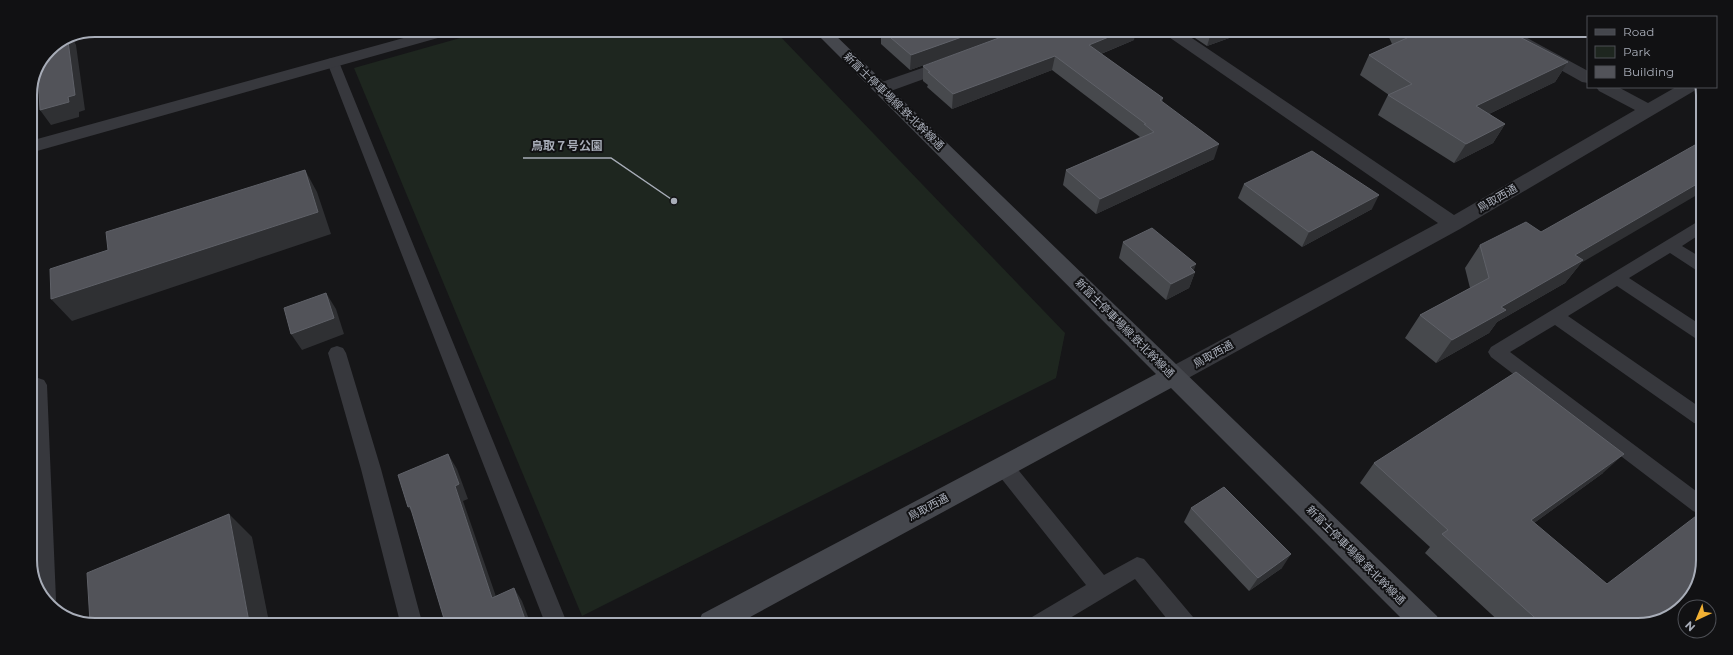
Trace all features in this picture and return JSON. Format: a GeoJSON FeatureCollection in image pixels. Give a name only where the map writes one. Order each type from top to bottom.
{"type":"FeatureCollection","features":[{"type":"Feature","properties":{"kind":"main road","name":"新富士停車場線:鉄北幹線通"},"geometry":{"type":"LineString","coordinates":[[829,37],[1421,618]]}},
{"type":"Feature","properties":{"kind":"main road","name":"鳥取西通"},"geometry":{"type":"LineString","coordinates":[[721,618],[1173,376]]}},
{"type":"Feature","properties":{"kind":"street"},"geometry":{"type":"LineString","coordinates":[[37,145],[424,37]]}},
{"type":"Feature","properties":{"kind":"street"},"geometry":{"type":"LineString","coordinates":[[1179,37],[1454,224]]}},
{"type":"Feature","properties":{"kind":"street"},"geometry":{"type":"LineString","coordinates":[[1513,37],[1587,77]]}},
{"type":"Feature","properties":{"kind":"street"},"geometry":{"type":"LineString","coordinates":[[882,88],[962,59]]}},
{"type":"Feature","properties":{"kind":"street"},"geometry":{"type":"LineString","coordinates":[[1607,88],[1648,110]]}},
{"type":"Feature","properties":{"kind":"street","name":"鳥取西通"},"geometry":{"type":"LineString","coordinates":[[1173,376],[1454,224],[1686,88]]}},
{"type":"Feature","properties":{"kind":"lane"},"geometry":{"type":"LineString","coordinates":[[333,62],[554,618]]}},
{"type":"Feature","properties":{"kind":"lane"},"geometry":{"type":"LineString","coordinates":[[1696,230],[1497,352],[1696,502]]}},
{"type":"Feature","properties":{"kind":"lane"},"geometry":{"type":"LineString","coordinates":[[1670,246],[1696,262]]}},
{"type":"Feature","properties":{"kind":"lane"},"geometry":{"type":"LineString","coordinates":[[1617,278],[1696,331]]}},
{"type":"Feature","properties":{"kind":"lane"},"geometry":{"type":"LineString","coordinates":[[1556,316],[1696,414]]}},
{"type":"Feature","properties":{"kind":"lane"},"geometry":{"type":"LineString","coordinates":[[337,353],[369,462],[410,618]]}},
{"type":"Feature","properties":{"kind":"lane"},"geometry":{"type":"LineString","coordinates":[[37,385],[45,588]]}},
{"type":"Feature","properties":{"kind":"lane"},"geometry":{"type":"LineString","coordinates":[[1004,466],[1101,588]]}},
{"type":"Feature","properties":{"kind":"lane"},"geometry":{"type":"LineString","coordinates":[[1050,618],[1137,566],[1180,618]]}},
{"type":"Feature","properties":{"kind":"green space"},"geometry":{"type":"Polygon","coordinates":[[[464,37],[781,37],[1065,333],[1056,378],[582,616],[354,68],[464,37]]]}},
{"type":"Feature","properties":{"kind":"building"},"geometry":{"type":"Polygon","coordinates":[[[890,37],[962,37],[911,55],[890,37]]]}},
{"type":"Feature","properties":{"kind":"building"},"geometry":{"type":"Polygon","coordinates":[[[1001,37],[1109,37],[1089,45],[1163,98],[1160,100],[1219,144],[1100,199],[1066,170],[1154,132],[1144,124],[1146,124],[1055,56],[953,94],[923,66],[1001,37]]]}},
{"type":"Feature","properties":{"kind":"building"},"geometry":{"type":"Polygon","coordinates":[[[1520,37],[1568,62],[1476,106],[1505,124],[1466,144],[1388,95],[1412,84],[1369,55],[1407,38],[1520,37]]]}},
{"type":"Feature","properties":{"kind":"building"},"geometry":{"type":"Polygon","coordinates":[[[68,44],[75,95],[68,97],[69,102],[40,110],[38,82],[41,73],[54,54],[68,44]]]}},
{"type":"Feature","properties":{"kind":"building"},"geometry":{"type":"Polygon","coordinates":[[[1696,144],[1696,184],[1575,255],[1583,260],[1501,307],[1506,310],[1452,340],[1420,315],[1489,278],[1480,245],[1526,222],[1541,232],[1696,144]]]}},
{"type":"Feature","properties":{"kind":"building"},"geometry":{"type":"Polygon","coordinates":[[[1312,151],[1379,195],[1309,232],[1244,184],[1312,151]]]}},
{"type":"Feature","properties":{"kind":"building"},"geometry":{"type":"Polygon","coordinates":[[[305,170],[318,212],[51,299],[50,269],[108,250],[106,232],[305,170]]]}},
{"type":"Feature","properties":{"kind":"building"},"geometry":{"type":"Polygon","coordinates":[[[1152,228],[1196,264],[1190,267],[1195,272],[1171,284],[1123,242],[1152,228]]]}},
{"type":"Feature","properties":{"kind":"building"},"geometry":{"type":"Polygon","coordinates":[[[326,293],[334,318],[291,334],[284,308],[326,293]]]}},
{"type":"Feature","properties":{"kind":"building"},"geometry":{"type":"Polygon","coordinates":[[[1516,372],[1624,454],[1531,520],[1607,584],[1696,516],[1695,571],[1693,579],[1684,595],[1680,599],[1677,599],[1676,604],[1660,614],[1645,618],[1535,618],[1442,534],[1448,530],[1374,463],[1516,372]]]}},
{"type":"Feature","properties":{"kind":"building"},"geometry":{"type":"Polygon","coordinates":[[[448,454],[459,484],[455,486],[492,598],[514,588],[525,618],[444,618],[410,506],[408,507],[398,475],[448,454]]]}},
{"type":"Feature","properties":{"kind":"building"},"geometry":{"type":"Polygon","coordinates":[[[1224,487],[1291,554],[1258,578],[1191,508],[1224,487]]]}},
{"type":"Feature","properties":{"kind":"building"},"geometry":{"type":"Polygon","coordinates":[[[229,514],[248,618],[90,618],[87,573],[229,514]]]}},
{"type":"Feature","properties":{"kind":"place","name":"鳥取７号公園"},"geometry":{"type":"Point","coordinates":[674,201]}}]}
